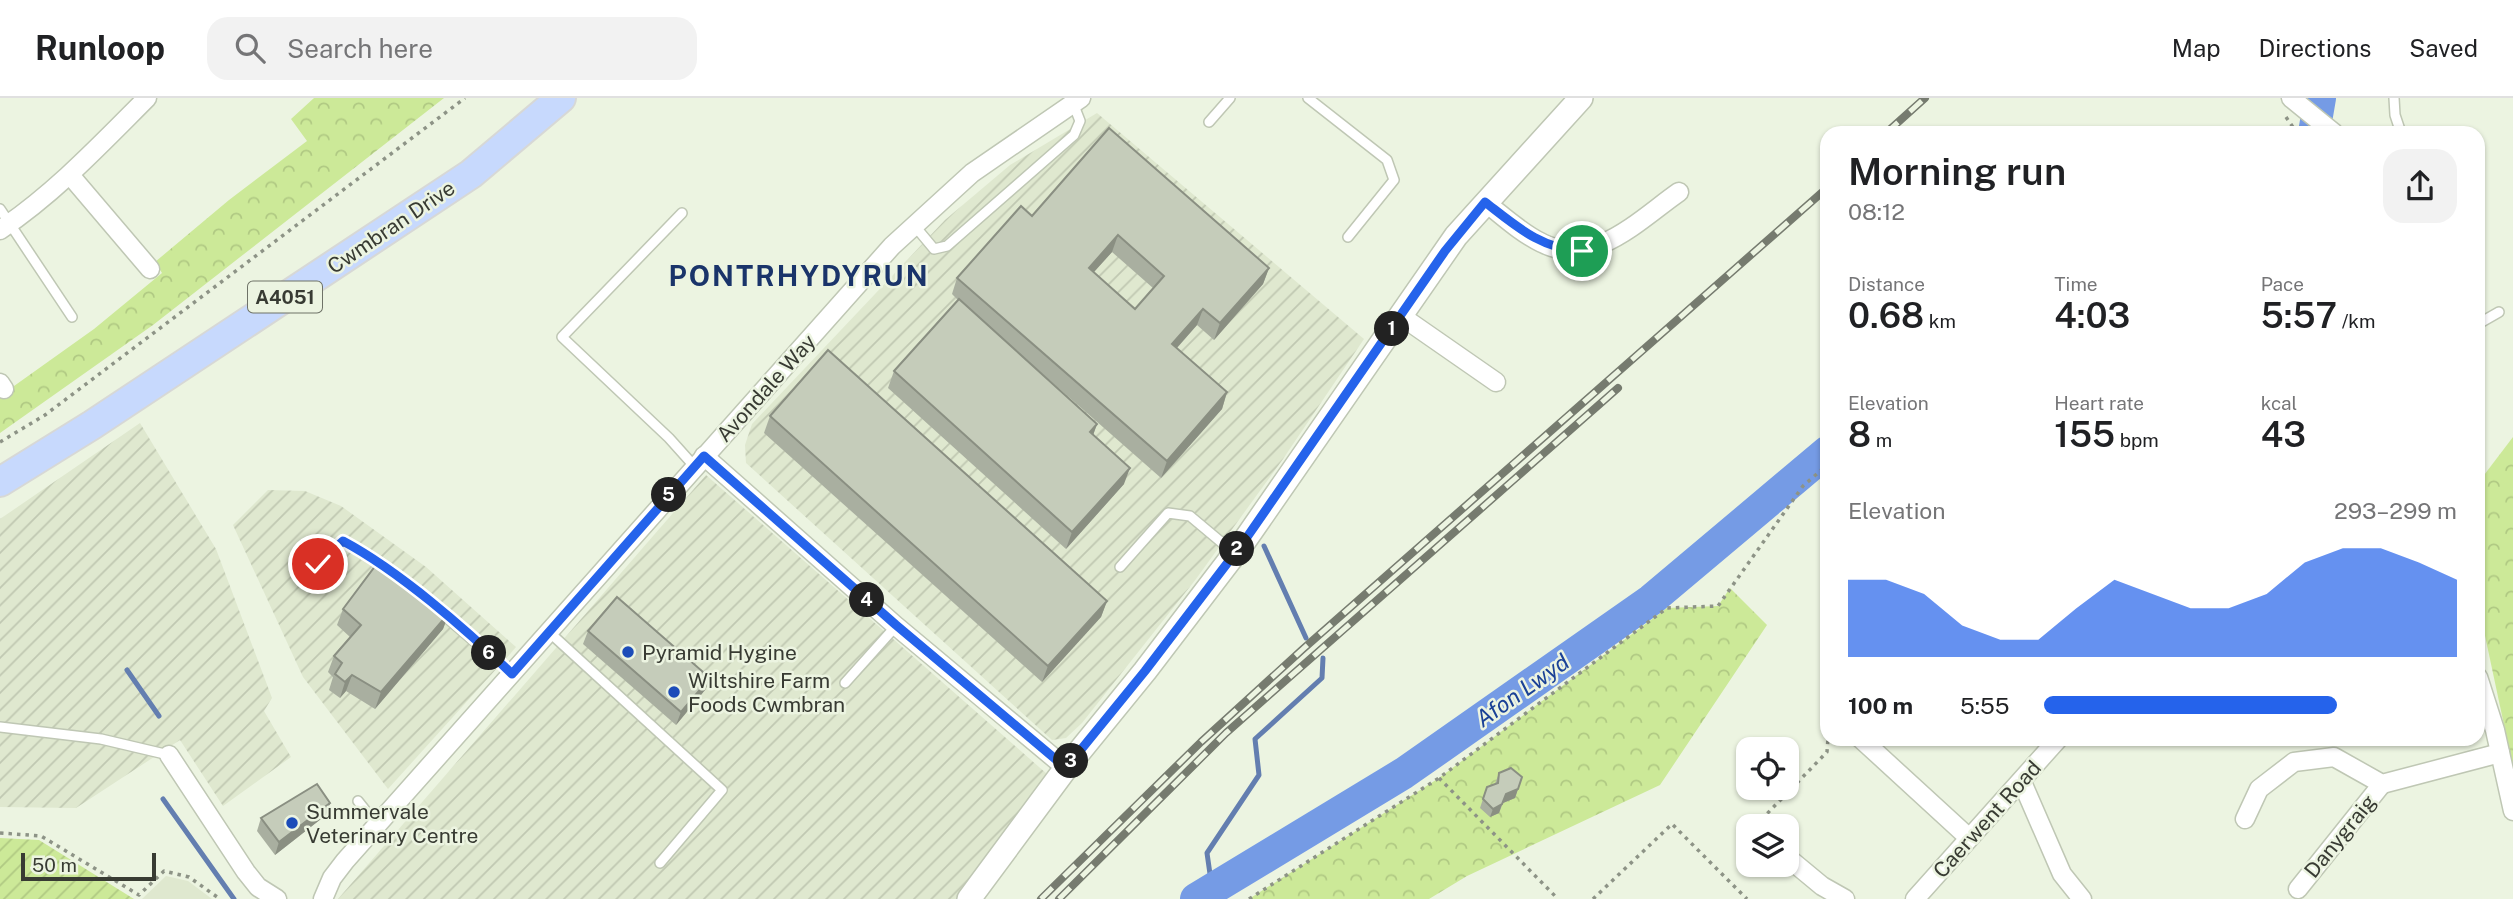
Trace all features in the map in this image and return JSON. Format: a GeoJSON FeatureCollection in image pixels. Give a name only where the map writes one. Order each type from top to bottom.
{"type":"FeatureCollection","features":[{"type":"Feature","properties":{"kind":"main road","name":"Cwmbran Drive"},"geometry":{"type":"LineString","coordinates":[[0,482],[103,418],[471,174],[561,98]]}},
{"type":"Feature","properties":{"kind":"street"},"geometry":{"type":"LineString","coordinates":[[3,221],[70,175],[147,98]]}},
{"type":"Feature","properties":{"kind":"street"},"geometry":{"type":"LineString","coordinates":[[969,899],[1066,768],[1145,671],[1234,553],[1445,251],[1485,202],[1581,98]]}},
{"type":"Feature","properties":{"kind":"street"},"geometry":{"type":"LineString","coordinates":[[2291,98],[2325,126]]}},
{"type":"Feature","properties":{"kind":"street","name":"Avondale Way"},"geometry":{"type":"LineString","coordinates":[[323,899],[332,878],[377,825],[914,225],[972,173],[1077,100]]}},
{"type":"Feature","properties":{"kind":"street"},"geometry":{"type":"LineString","coordinates":[[70,175],[150,268]]}},
{"type":"Feature","properties":{"kind":"street"},"geometry":{"type":"LineString","coordinates":[[1485,202],[1543,244],[1561,250],[1582,251],[1609,241],[1679,191]]}},
{"type":"Feature","properties":{"kind":"street"},"geometry":{"type":"LineString","coordinates":[[1401,316],[1496,382]]}},
{"type":"Feature","properties":{"kind":"street"},"geometry":{"type":"LineString","coordinates":[[700,462],[1066,768]]}},
{"type":"Feature","properties":{"kind":"street"},"geometry":{"type":"LineString","coordinates":[[2485,701],[2513,811]]}},
{"type":"Feature","properties":{"kind":"street"},"geometry":{"type":"LineString","coordinates":[[1869,746],[1968,837]]}},
{"type":"Feature","properties":{"kind":"street","name":"Caerwent Road"},"geometry":{"type":"LineString","coordinates":[[1915,899],[2052,746]]}},
{"type":"Feature","properties":{"kind":"street","name":"Danygraig"},"geometry":{"type":"LineString","coordinates":[[2298,889],[2382,784],[2500,752]]}},
{"type":"Feature","properties":{"kind":"street"},"geometry":{"type":"LineString","coordinates":[[169,755],[246,872],[258,887],[277,899]]}},
{"type":"Feature","properties":{"kind":"street","name":"Danygraig"},"geometry":{"type":"LineString","coordinates":[[2245,819],[2259,789],[2294,762],[2334,757],[2382,784]]}},
{"type":"Feature","properties":{"kind":"street"},"geometry":{"type":"LineString","coordinates":[[2022,782],[2062,874],[2082,899]]}},
{"type":"Feature","properties":{"kind":"street"},"geometry":{"type":"LineString","coordinates":[[1799,867],[1822,886],[1845,899]]}},
{"type":"Feature","properties":{"kind":"lane"},"geometry":{"type":"LineString","coordinates":[[1209,122],[1230,98]]}},
{"type":"Feature","properties":{"kind":"lane"},"geometry":{"type":"LineString","coordinates":[[1308,98],[1387,160],[1394,180],[1348,237]]}},
{"type":"Feature","properties":{"kind":"lane"},"geometry":{"type":"LineString","coordinates":[[2394,98],[2399,126]]}},
{"type":"Feature","properties":{"kind":"lane"},"geometry":{"type":"LineString","coordinates":[[914,225],[934,249],[947,246],[1074,135],[1080,121],[1077,100]]}},
{"type":"Feature","properties":{"kind":"lane"},"geometry":{"type":"LineString","coordinates":[[682,213],[562,337],[669,438],[700,462]]}},
{"type":"Feature","properties":{"kind":"lane"},"geometry":{"type":"LineString","coordinates":[[3,221],[72,317]]}},
{"type":"Feature","properties":{"kind":"lane"},"geometry":{"type":"LineString","coordinates":[[2485,320],[2499,312]]}},
{"type":"Feature","properties":{"kind":"lane"},"geometry":{"type":"LineString","coordinates":[[1120,567],[1168,513],[1190,516],[1234,553]]}},
{"type":"Feature","properties":{"kind":"lane"},"geometry":{"type":"LineString","coordinates":[[318,564],[343,541],[401,580]]}},
{"type":"Feature","properties":{"kind":"lane"},"geometry":{"type":"LineString","coordinates":[[433,605],[512,674]]}},
{"type":"Feature","properties":{"kind":"lane"},"geometry":{"type":"LineString","coordinates":[[845,683],[896,625]]}},
{"type":"Feature","properties":{"kind":"lane"},"geometry":{"type":"LineString","coordinates":[[549,632],[722,790],[660,863]]}},
{"type":"Feature","properties":{"kind":"lane"},"geometry":{"type":"LineString","coordinates":[[0,727],[101,739],[169,755]]}},
{"type":"Feature","properties":{"kind":"lane"},"geometry":{"type":"LineString","coordinates":[[358,801],[377,825]]}},
{"type":"Feature","properties":{"kind":"path"},"geometry":{"type":"LineString","coordinates":[[0,442],[45,415],[465,98]]}},
{"type":"Feature","properties":{"kind":"path"},"geometry":{"type":"LineString","coordinates":[[1249,899],[1438,778],[1667,608],[1718,606],[1802,486],[1820,471]]}},
{"type":"Feature","properties":{"kind":"path"},"geometry":{"type":"LineString","coordinates":[[1767,814],[1827,752],[1827,746]]}},
{"type":"Feature","properties":{"kind":"path"},"geometry":{"type":"LineString","coordinates":[[1438,778],[1558,899]]}},
{"type":"Feature","properties":{"kind":"path"},"geometry":{"type":"LineString","coordinates":[[1593,899],[1672,824],[1747,899]]}},
{"type":"Feature","properties":{"kind":"path"},"geometry":{"type":"LineString","coordinates":[[0,833],[41,836],[139,895],[164,871],[189,877],[220,899]]}},
{"type":"Feature","properties":{"kind":"shaded area"},"geometry":{"type":"Polygon","coordinates":[[[1097,113],[1364,339],[1283,459],[1196,579],[1082,723],[1066,738],[1052,740],[746,463],[745,445],[752,424],[945,220],[1010,165],[1097,113]]]}},
{"type":"Feature","properties":{"kind":"shaded area"},"geometry":{"type":"Polygon","coordinates":[[[140,423],[216,549],[272,698],[264,711],[291,757],[223,806],[180,740],[76,808],[0,807],[0,519],[140,423]]]}},
{"type":"Feature","properties":{"kind":"shaded area"},"geometry":{"type":"Polygon","coordinates":[[[706,475],[1047,774],[957,899],[338,899],[706,475]]]}},
{"type":"Feature","properties":{"kind":"shaded area"},"geometry":{"type":"Polygon","coordinates":[[[268,490],[305,491],[341,506],[426,567],[516,647],[388,789],[303,677],[233,525],[268,490]]]}},
{"type":"Feature","properties":{"kind":"shaded area"},"geometry":{"type":"Polygon","coordinates":[[[166,876],[188,881],[212,899],[142,899],[166,876]]]}},
{"type":"Feature","properties":{"kind":"green space"},"geometry":{"type":"Polygon","coordinates":[[[314,98],[444,98],[153,325],[0,433],[0,396],[94,329],[162,273],[155,262],[229,200],[307,141],[291,119],[314,98]]]}},
{"type":"Feature","properties":{"kind":"green space"},"geometry":{"type":"Polygon","coordinates":[[[2513,437],[2513,767],[2485,636],[2485,474],[2513,437]]]}},
{"type":"Feature","properties":{"kind":"green space"},"geometry":{"type":"Polygon","coordinates":[[[1730,588],[1767,625],[1660,785],[1467,876],[1429,899],[1249,899],[1439,778],[1667,608],[1718,606],[1730,588]]]}},
{"type":"Feature","properties":{"kind":"green space"},"geometry":{"type":"Polygon","coordinates":[[[0,838],[39,840],[134,899],[0,899],[0,838]]]}},
{"type":"Feature","properties":{"kind":"building"},"geometry":{"type":"Polygon","coordinates":[[[1109,128],[1269,268],[1220,323],[1203,309],[1172,344],[1227,392],[1167,461],[957,278],[1021,206],[1032,216],[1109,128]],[[1118,235],[1089,268],[1135,309],[1164,276],[1118,235]]]}},
{"type":"Feature","properties":{"kind":"building"},"geometry":{"type":"Polygon","coordinates":[[[959,299],[1097,424],[1090,432],[1130,468],[1072,532],[894,371],[959,299]]]}},
{"type":"Feature","properties":{"kind":"building"},"geometry":{"type":"Polygon","coordinates":[[[828,350],[1107,601],[1048,666],[770,416],[828,350]]]}},
{"type":"Feature","properties":{"kind":"building"},"geometry":{"type":"Polygon","coordinates":[[[379,561],[449,613],[381,692],[352,675],[345,682],[335,674],[342,663],[334,656],[361,625],[343,609],[379,561]]]}},
{"type":"Feature","properties":{"kind":"building"},"geometry":{"type":"Polygon","coordinates":[[[617,597],[710,678],[681,712],[588,631],[617,597]]]}},
{"type":"Feature","properties":{"kind":"building"},"geometry":{"type":"Polygon","coordinates":[[[1511,768],[1522,777],[1518,789],[1506,794],[1502,804],[1493,809],[1483,799],[1487,787],[1498,783],[1499,773],[1511,768]]]}},
{"type":"Feature","properties":{"kind":"building"},"geometry":{"type":"Polygon","coordinates":[[[317,784],[330,803],[279,842],[261,818],[317,784]]]}},
{"type":"Feature","properties":{"kind":"waterway","name":"Afon Lwyd"},"geometry":{"type":"LineString","coordinates":[[2315,126],[2320,98]]}},
{"type":"Feature","properties":{"kind":"waterway","name":"Afon Lwyd"},"geometry":{"type":"LineString","coordinates":[[1196,899],[1404,773],[1651,600],[1820,458]]}},
{"type":"Feature","properties":{"kind":"waterway"},"geometry":{"type":"LineString","coordinates":[[1264,546],[1306,638]]}},
{"type":"Feature","properties":{"kind":"waterway"},"geometry":{"type":"LineString","coordinates":[[1212,888],[1207,853],[1259,775],[1255,739],[1322,678],[1323,658]]}},
{"type":"Feature","properties":{"kind":"waterway"},"geometry":{"type":"LineString","coordinates":[[127,670],[159,716]]}},
{"type":"Feature","properties":{"kind":"waterway"},"geometry":{"type":"LineString","coordinates":[[163,799],[234,899]]}},
{"type":"Feature","properties":{"kind":"railway"},"geometry":{"type":"LineString","coordinates":[[1894,126],[1925,98]]}},
{"type":"Feature","properties":{"kind":"railway"},"geometry":{"type":"LineString","coordinates":[[1041,899],[1201,742],[1303,649],[1820,194]]}},
{"type":"Feature","properties":{"kind":"railway"},"geometry":{"type":"LineString","coordinates":[[1059,899],[1226,733],[1618,388]]}},
{"type":"Feature","properties":{"kind":"place","name":"Pyramid Hygine"},"geometry":{"type":"Point","coordinates":[628,652]}},
{"type":"Feature","properties":{"kind":"place","name":"Wiltshire Farm Foods Cwmbran"},"geometry":{"type":"Point","coordinates":[674,692]}},
{"type":"Feature","properties":{"kind":"place","name":"Summervale Veterinary Centre"},"geometry":{"type":"Point","coordinates":[292,823]}},
{"type":"Feature","properties":{"kind":"district","name":"PONTRHYDYRUN"},"geometry":{"type":"Point","coordinates":[799,275]}},
{"type":"Feature","properties":{"kind":"route"},"geometry":{"type":"LineString","coordinates":[[318,564],[343,541],[359,550],[433,605],[512,674],[704,456],[896,625],[1066,768],[1145,671],[1245,540],[1445,251],[1485,202],[1543,244],[1561,250],[1582,251]]}}]}
